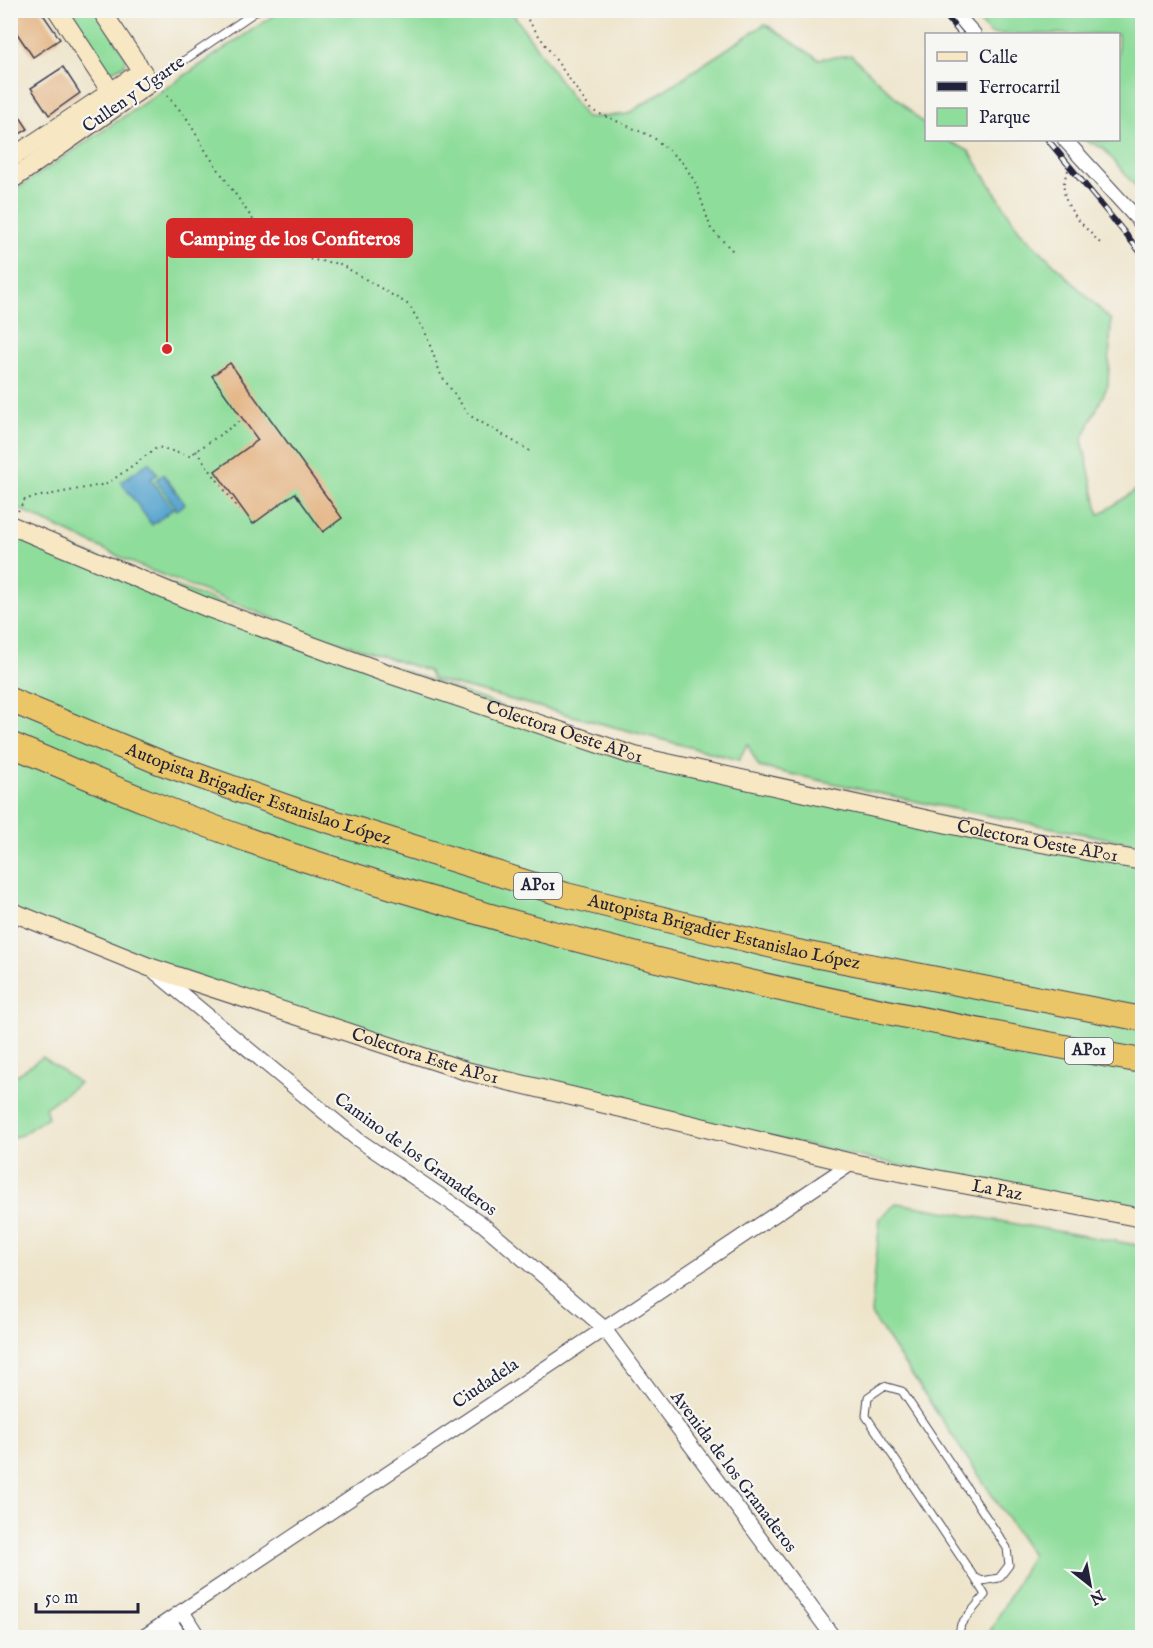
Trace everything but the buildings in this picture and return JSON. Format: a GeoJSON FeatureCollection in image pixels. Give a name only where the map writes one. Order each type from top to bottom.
{"type":"FeatureCollection","features":[{"type":"Feature","properties":{"kind":"highway","name":"Autopista Brigadier Estanislao López"},"geometry":{"type":"LineString","coordinates":[[10,700],[159,762],[298,811],[566,895],[793,951],[1143,1019]]}},
{"type":"Feature","properties":{"kind":"highway","name":"AP01"},"geometry":{"type":"LineString","coordinates":[[10,744],[149,803],[292,855],[553,934],[789,991],[1143,1061]]}},
{"type":"Feature","properties":{"kind":"street"},"geometry":{"type":"LineString","coordinates":[[57,10],[116,99]]}},
{"type":"Feature","properties":{"kind":"street"},"geometry":{"type":"LineString","coordinates":[[102,10],[146,77]]}},
{"type":"Feature","properties":{"kind":"street"},"geometry":{"type":"LineString","coordinates":[[952,10],[973,33]]}},
{"type":"Feature","properties":{"kind":"street","name":"Cullen y Ugarte"},"geometry":{"type":"LineString","coordinates":[[11,180],[146,77]]}},
{"type":"Feature","properties":{"kind":"street","name":"Cullen y Ugarte"},"geometry":{"type":"LineString","coordinates":[[10,159],[116,99]]}},
{"type":"Feature","properties":{"kind":"street"},"geometry":{"type":"LineString","coordinates":[[1066,141],[1143,224]]}},
{"type":"Feature","properties":{"kind":"street","name":"Colectora Oeste AP01"},"geometry":{"type":"LineString","coordinates":[[13,520],[228,616],[386,673],[635,756],[1003,836],[1143,861]]}},
{"type":"Feature","properties":{"kind":"street","name":"Colectora Este AP01"},"geometry":{"type":"LineString","coordinates":[[10,911],[149,967],[466,1071],[852,1162]]}},
{"type":"Feature","properties":{"kind":"street","name":"Camino de los Granaderos"},"geometry":{"type":"LineString","coordinates":[[149,967],[357,1139],[481,1223],[603,1328]]}},
{"type":"Feature","properties":{"kind":"street","name":"La Paz"},"geometry":{"type":"LineString","coordinates":[[852,1162],[1143,1218]]}},
{"type":"Feature","properties":{"kind":"street","name":"Ciudadela"},"geometry":{"type":"LineString","coordinates":[[142,1638],[852,1162]]}},
{"type":"Feature","properties":{"kind":"street","name":"Avenida de los Granaderos"},"geometry":{"type":"LineString","coordinates":[[603,1328],[834,1638]]}},
{"type":"Feature","properties":{"kind":"street"},"geometry":{"type":"LineString","coordinates":[[182,1611],[199,1638]]}},
{"type":"Feature","properties":{"kind":"street"},"geometry":{"type":"LineString","coordinates":[[169,1620],[181,1638]]}},
{"type":"Feature","properties":{"kind":"lane","name":"Cullen y Ugarte"},"geometry":{"type":"LineString","coordinates":[[146,77],[258,10]]}},
{"type":"Feature","properties":{"kind":"lane"},"geometry":{"type":"LineString","coordinates":[[958,1638],[961,1624],[985,1595],[867,1416],[865,1406],[875,1390],[893,1386],[902,1390],[1007,1548],[1009,1565],[999,1578],[982,1581],[974,1577]]}},
{"type":"Feature","properties":{"kind":"path"},"geometry":{"type":"LineString","coordinates":[[521,10],[591,110],[653,137],[684,164],[696,184],[711,229],[735,253]]}},
{"type":"Feature","properties":{"kind":"path"},"geometry":{"type":"LineString","coordinates":[[146,77],[166,93],[186,117],[207,153],[258,227],[283,248],[309,260],[340,264],[409,305],[425,332],[441,375],[469,414],[530,451]]}},
{"type":"Feature","properties":{"kind":"path"},"geometry":{"type":"LineString","coordinates":[[1079,156],[1064,179],[1064,194],[1074,216],[1100,243]]}},
{"type":"Feature","properties":{"kind":"path"},"geometry":{"type":"LineString","coordinates":[[13,520],[25,499],[107,484],[158,447],[189,456],[240,421]]}},
{"type":"Feature","properties":{"kind":"path"},"geometry":{"type":"LineString","coordinates":[[196,451],[240,511]]}},
{"type":"Feature","properties":{"kind":"green space"},"geometry":{"type":"Polygon","coordinates":[[[64,11],[97,11],[126,57],[125,65],[111,71],[104,69],[64,11]]]}},
{"type":"Feature","properties":{"kind":"green space"},"geometry":{"type":"Polygon","coordinates":[[[280,11],[511,11],[586,118],[628,114],[765,24],[818,59],[851,55],[925,125],[925,141],[949,141],[969,151],[1019,230],[1111,320],[1108,385],[1082,440],[1099,515],[1142,486],[1142,845],[924,803],[759,767],[747,744],[739,760],[433,679],[428,671],[303,630],[137,565],[11,505],[11,193],[280,11]]]}},
{"type":"Feature","properties":{"kind":"green space"},"geometry":{"type":"Polygon","coordinates":[[[970,11],[1142,11],[1142,194],[1103,148],[1086,141],[1120,141],[1120,33],[990,33],[970,11]]]}},
{"type":"Feature","properties":{"kind":"green space"},"geometry":{"type":"Polygon","coordinates":[[[10,525],[635,756],[1142,861],[1142,1218],[466,1071],[11,911],[10,525]]]}},
{"type":"Feature","properties":{"kind":"green space"},"geometry":{"type":"Polygon","coordinates":[[[43,1057],[79,1083],[45,1108],[48,1117],[21,1135],[11,1138],[11,1079],[43,1057]]]}},
{"type":"Feature","properties":{"kind":"green space"},"geometry":{"type":"Polygon","coordinates":[[[897,1203],[1142,1246],[1142,1637],[987,1637],[1032,1555],[871,1314],[880,1218],[897,1203]]]}},
{"type":"Feature","properties":{"kind":"water"},"geometry":{"type":"Polygon","coordinates":[[[149,462],[158,474],[151,479],[173,509],[152,525],[121,482],[149,462]]]}},
{"type":"Feature","properties":{"kind":"water"},"geometry":{"type":"Polygon","coordinates":[[[163,474],[185,504],[177,510],[156,480],[163,474]]]}},
{"type":"Feature","properties":{"kind":"railway"},"geometry":{"type":"LineString","coordinates":[[941,10],[960,33]]}},
{"type":"Feature","properties":{"kind":"railway"},"geometry":{"type":"LineString","coordinates":[[1049,141],[1142,254]]}},
{"type":"Feature","properties":{"kind":"place","name":"Camping de los Confiteros"},"geometry":{"type":"Point","coordinates":[167,349]}}]}
